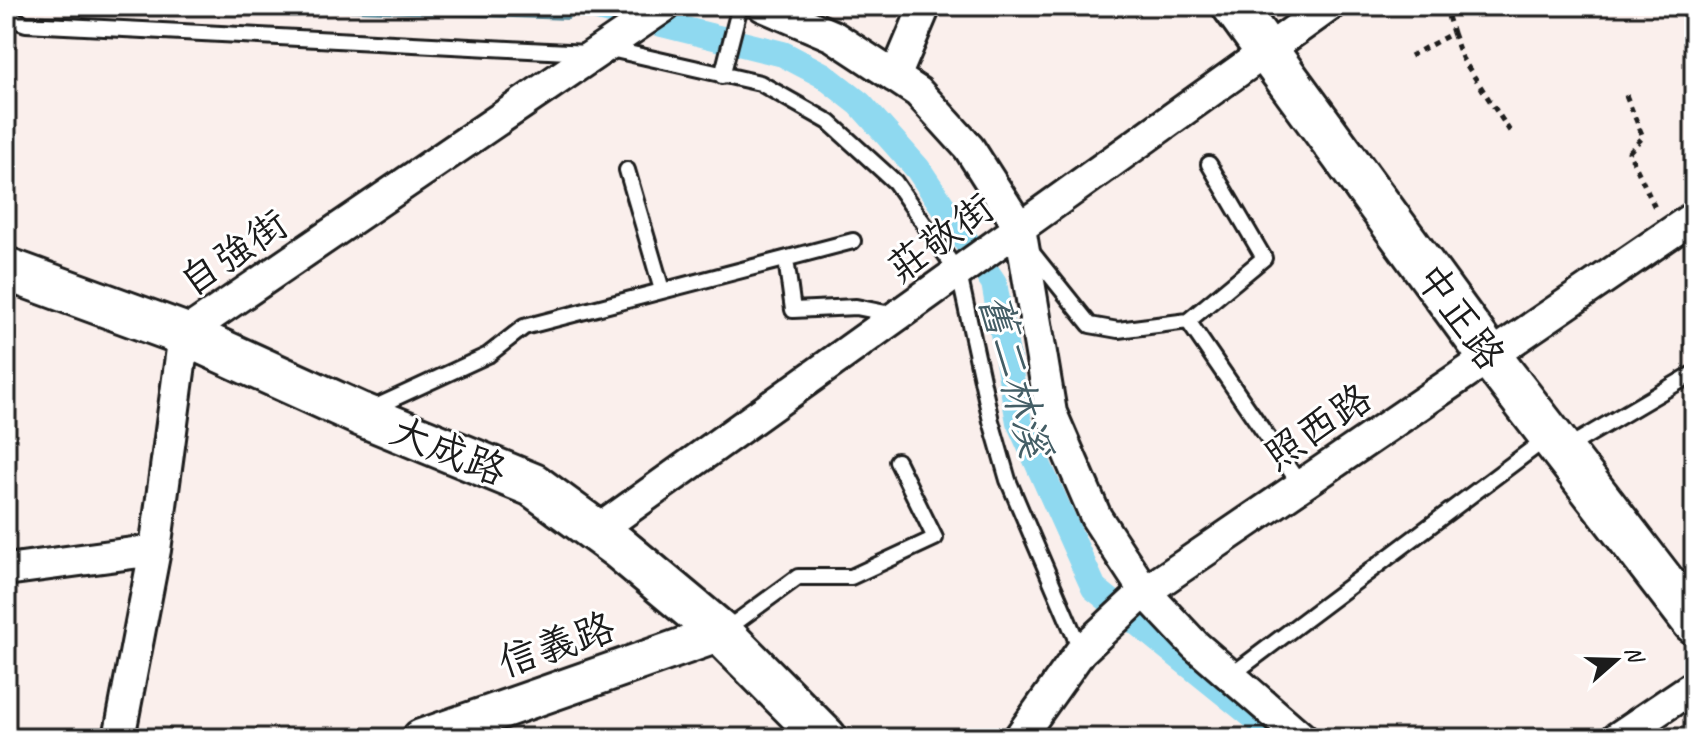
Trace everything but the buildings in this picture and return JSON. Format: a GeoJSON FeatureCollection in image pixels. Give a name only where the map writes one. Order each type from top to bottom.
{"type":"FeatureCollection","features":[{"type":"Feature","properties":{"kind":"main road","name":"中正路"},"geometry":{"type":"LineString","coordinates":[[1234,6],[1490,357],[1694,622]]}},
{"type":"Feature","properties":{"kind":"main road","name":"大成路"},"geometry":{"type":"LineString","coordinates":[[6,269],[184,334],[360,414],[533,485],[597,531],[721,633],[825,738]]}},
{"type":"Feature","properties":{"kind":"street","name":"自強街"},"geometry":{"type":"LineString","coordinates":[[119,738],[155,550],[184,334],[665,6]]}},
{"type":"Feature","properties":{"kind":"street"},"geometry":{"type":"LineString","coordinates":[[763,6],[833,36],[918,92],[969,148],[1021,234],[1051,413],[1096,517],[1145,592],[1230,676],[1302,738]]}},
{"type":"Feature","properties":{"kind":"street"},"geometry":{"type":"LineString","coordinates":[[895,77],[925,6]]}},
{"type":"Feature","properties":{"kind":"street","name":"莊敬街"},"geometry":{"type":"LineString","coordinates":[[597,531],[899,315],[1021,234],[1329,6]]}},
{"type":"Feature","properties":{"kind":"street","name":"照西路"},"geometry":{"type":"LineString","coordinates":[[1019,738],[1081,651],[1145,592],[1694,217]]}},
{"type":"Feature","properties":{"kind":"street"},"geometry":{"type":"LineString","coordinates":[[6,570],[155,550]]}},
{"type":"Feature","properties":{"kind":"street","name":"信義路"},"geometry":{"type":"LineString","coordinates":[[430,737],[721,633]]}},
{"type":"Feature","properties":{"kind":"street"},"geometry":{"type":"LineString","coordinates":[[1617,738],[1694,686]]}},
{"type":"Feature","properties":{"kind":"lane"},"geometry":{"type":"LineString","coordinates":[[722,76],[740,6]]}},
{"type":"Feature","properties":{"kind":"lane"},"geometry":{"type":"LineString","coordinates":[[6,17],[26,24],[601,51],[760,83],[829,122],[895,182],[959,274],[991,421],[1008,480],[1081,651]]}},
{"type":"Feature","properties":{"kind":"lane"},"geometry":{"type":"LineString","coordinates":[[1021,234],[1090,325],[1118,330],[1188,321],[1264,258],[1209,164]]}},
{"type":"Feature","properties":{"kind":"lane"},"geometry":{"type":"LineString","coordinates":[[627,170],[662,290]]}},
{"type":"Feature","properties":{"kind":"lane"},"geometry":{"type":"LineString","coordinates":[[360,414],[488,355],[524,327],[853,241]]}},
{"type":"Feature","properties":{"kind":"lane"},"geometry":{"type":"LineString","coordinates":[[786,259],[793,310],[856,307],[899,315]]}},
{"type":"Feature","properties":{"kind":"lane"},"geometry":{"type":"LineString","coordinates":[[1188,321],[1301,486]]}},
{"type":"Feature","properties":{"kind":"lane"},"geometry":{"type":"LineString","coordinates":[[1230,676],[1556,443],[1694,373]]}},
{"type":"Feature","properties":{"kind":"lane"},"geometry":{"type":"LineString","coordinates":[[721,633],[798,577],[851,577],[935,538],[897,461]]}},
{"type":"Feature","properties":{"kind":"path"},"geometry":{"type":"LineString","coordinates":[[1445,6],[1462,58],[1511,133]]}},
{"type":"Feature","properties":{"kind":"path"},"geometry":{"type":"LineString","coordinates":[[1448,15],[1470,6]]}},
{"type":"Feature","properties":{"kind":"path"},"geometry":{"type":"LineString","coordinates":[[1410,56],[1453,33]]}},
{"type":"Feature","properties":{"kind":"path"},"geometry":{"type":"LineString","coordinates":[[1626,95],[1643,137],[1629,152],[1667,235]]}},
{"type":"Feature","properties":{"kind":"water"},"geometry":{"type":"Polygon","coordinates":[[[224,6],[573,6],[568,19],[224,6]]]}},
{"type":"Feature","properties":{"kind":"waterway","name":"舊二林溪"},"geometry":{"type":"LineString","coordinates":[[589,6],[783,54],[823,75],[860,104],[918,169],[994,283],[1019,422],[1094,588],[1280,738]]}}]}
